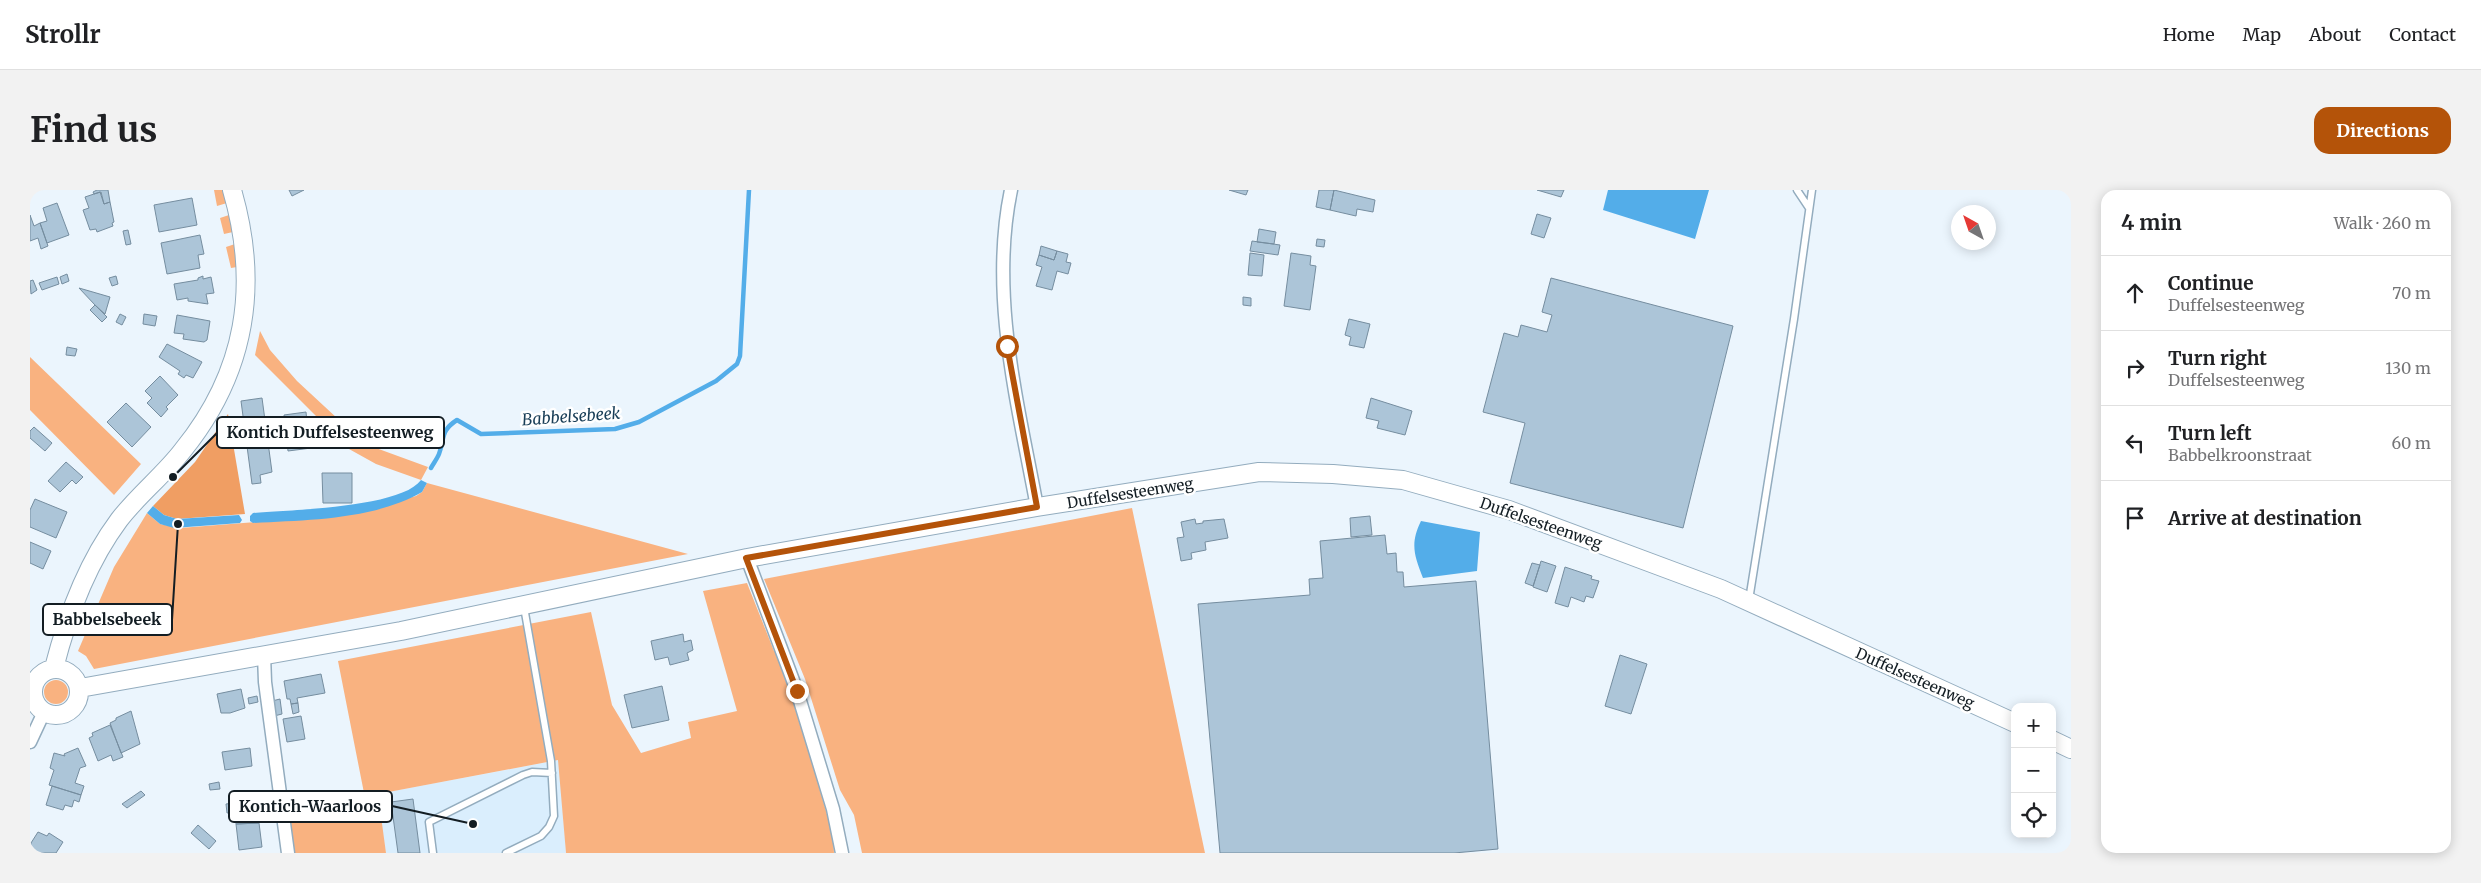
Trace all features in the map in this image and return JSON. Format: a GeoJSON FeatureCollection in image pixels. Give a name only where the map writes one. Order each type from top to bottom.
{"type":"FeatureCollection","features":[{"type":"Feature","properties":{"kind":"street"},"geometry":{"type":"LineString","coordinates":[[54,668],[66,622],[103,545],[119,520],[182,452],[206,420],[233,365],[243,331],[246,292],[244,246],[232,190]]}},
{"type":"Feature","properties":{"kind":"street"},"geometry":{"type":"LineString","coordinates":[[1011,190],[1007,212],[1004,281],[1007,346],[1037,507]]}},
{"type":"Feature","properties":{"kind":"street","name":"Duffelsesteenweg"},"geometry":{"type":"LineString","coordinates":[[80,688],[401,630],[746,558],[1037,507],[1259,472],[1333,474],[1403,480],[1509,510],[1627,553],[1748,602],[2011,721]]}},
{"type":"Feature","properties":{"kind":"street"},"geometry":{"type":"LineString","coordinates":[[746,558],[797,691],[833,809],[842,853]]}},
{"type":"Feature","properties":{"kind":"street"},"geometry":{"type":"LineString","coordinates":[[264,655],[266,691],[288,853]]}},
{"type":"Feature","properties":{"kind":"street"},"geometry":{"type":"LineString","coordinates":[[54,668],[68,671],[73,675],[80,688],[76,705],[61,715],[44,712],[36,705],[31,696],[35,680],[46,670],[54,668]]}},
{"type":"Feature","properties":{"kind":"street"},"geometry":{"type":"LineString","coordinates":[[30,742],[44,712]]}},
{"type":"Feature","properties":{"kind":"street"},"geometry":{"type":"LineString","coordinates":[[2056,742],[2071,749]]}},
{"type":"Feature","properties":{"kind":"lane"},"geometry":{"type":"LineString","coordinates":[[1797,190],[1809,208]]}},
{"type":"Feature","properties":{"kind":"lane"},"geometry":{"type":"LineString","coordinates":[[1748,602],[1794,319],[1812,190]]}},
{"type":"Feature","properties":{"kind":"lane"},"geometry":{"type":"LineString","coordinates":[[506,853],[541,836],[549,827],[554,816],[552,773],[524,605]]}},
{"type":"Feature","properties":{"kind":"lane"},"geometry":{"type":"LineString","coordinates":[[433,853],[429,822],[523,775],[532,772],[552,773]]}},
{"type":"Feature","properties":{"kind":"shaded area"},"geometry":{"type":"Polygon","coordinates":[[[214,190],[223,190],[227,203],[217,206],[214,190]]]}},
{"type":"Feature","properties":{"kind":"shaded area"},"geometry":{"type":"Polygon","coordinates":[[[229,215],[233,232],[224,234],[220,218],[229,215]]]}},
{"type":"Feature","properties":{"kind":"shaded area"},"geometry":{"type":"Polygon","coordinates":[[[235,244],[237,267],[231,268],[226,247],[235,244]]]}},
{"type":"Feature","properties":{"kind":"shaded area"},"geometry":{"type":"Polygon","coordinates":[[[260,331],[270,350],[297,381],[365,444],[428,467],[421,480],[376,464],[349,449],[255,355],[260,331]]]}},
{"type":"Feature","properties":{"kind":"shaded area"},"geometry":{"type":"Polygon","coordinates":[[[30,357],[141,464],[114,495],[30,410],[30,357]]]}},
{"type":"Feature","properties":{"kind":"shaded area"},"geometry":{"type":"Polygon","coordinates":[[[228,414],[245,514],[177,519],[164,515],[153,506],[195,462],[228,414]]]}},
{"type":"Feature","properties":{"kind":"shaded area"},"geometry":{"type":"Polygon","coordinates":[[[427,483],[688,554],[94,669],[86,656],[78,651],[114,567],[147,513],[160,524],[180,528],[344,515],[416,496],[422,492],[427,483]]]}},
{"type":"Feature","properties":{"kind":"shaded area"},"geometry":{"type":"Polygon","coordinates":[[[1132,508],[1205,853],[862,853],[854,815],[840,790],[805,679],[764,579],[1132,508]]]}},
{"type":"Feature","properties":{"kind":"shaded area"},"geometry":{"type":"Polygon","coordinates":[[[747,583],[774,651],[776,650],[794,701],[833,835],[834,853],[566,853],[558,760],[378,794],[386,853],[294,853],[288,808],[364,793],[338,661],[591,612],[612,705],[641,753],[691,738],[688,722],[737,711],[703,591],[747,583]]]}},
{"type":"Feature","properties":{"kind":"shaded area"},"geometry":{"type":"Polygon","coordinates":[[[56,680],[64,684],[68,692],[64,700],[56,704],[48,700],[44,692],[48,684],[56,680]]]}},
{"type":"Feature","properties":{"kind":"shaded area"},"geometry":{"type":"Polygon","coordinates":[[[559,760],[566,853],[386,853],[377,794],[559,760]]]}},
{"type":"Feature","properties":{"kind":"water"},"geometry":{"type":"Polygon","coordinates":[[[1608,190],[1709,190],[1695,239],[1603,210],[1608,190]]]}},
{"type":"Feature","properties":{"kind":"water"},"geometry":{"type":"Polygon","coordinates":[[[421,480],[427,483],[422,492],[383,508],[340,517],[253,523],[250,521],[250,516],[253,513],[342,506],[391,497],[409,489],[421,480]]]}},
{"type":"Feature","properties":{"kind":"water"},"geometry":{"type":"Polygon","coordinates":[[[153,506],[164,515],[177,519],[239,515],[242,520],[240,523],[174,528],[160,524],[147,513],[153,506]]]}},
{"type":"Feature","properties":{"kind":"water"},"geometry":{"type":"Polygon","coordinates":[[[1421,521],[1480,532],[1477,571],[1423,578],[1414,549],[1415,536],[1421,521]]]}},
{"type":"Feature","properties":{"kind":"building"},"geometry":{"type":"Polygon","coordinates":[[[108,190],[110,202],[104,204],[101,192],[94,194],[93,192],[108,190]]]}},
{"type":"Feature","properties":{"kind":"building"},"geometry":{"type":"Polygon","coordinates":[[[289,190],[304,190],[292,196],[289,190]]]}},
{"type":"Feature","properties":{"kind":"building"},"geometry":{"type":"Polygon","coordinates":[[[1229,190],[1248,190],[1246,195],[1229,190]]]}},
{"type":"Feature","properties":{"kind":"building"},"geometry":{"type":"Polygon","coordinates":[[[1319,190],[1334,190],[1330,210],[1316,207],[1319,190]]]}},
{"type":"Feature","properties":{"kind":"building"},"geometry":{"type":"Polygon","coordinates":[[[1334,190],[1375,200],[1373,212],[1357,209],[1356,216],[1330,210],[1334,190]]]}},
{"type":"Feature","properties":{"kind":"building"},"geometry":{"type":"Polygon","coordinates":[[[1537,190],[1564,190],[1561,197],[1537,190]]]}},
{"type":"Feature","properties":{"kind":"building"},"geometry":{"type":"Polygon","coordinates":[[[100,192],[104,204],[110,202],[114,222],[112,223],[113,226],[97,232],[96,229],[90,230],[83,210],[89,208],[85,197],[100,192]]]}},
{"type":"Feature","properties":{"kind":"building"},"geometry":{"type":"Polygon","coordinates":[[[192,198],[197,225],[159,232],[154,205],[192,198]]]}},
{"type":"Feature","properties":{"kind":"building"},"geometry":{"type":"Polygon","coordinates":[[[57,203],[69,235],[47,243],[40,223],[47,221],[43,208],[57,203]]]}},
{"type":"Feature","properties":{"kind":"building"},"geometry":{"type":"Polygon","coordinates":[[[1537,214],[1551,218],[1544,238],[1531,234],[1537,214]]]}},
{"type":"Feature","properties":{"kind":"building"},"geometry":{"type":"Polygon","coordinates":[[[30,215],[34,226],[40,223],[48,246],[41,249],[38,238],[30,241],[30,215]]]}},
{"type":"Feature","properties":{"kind":"building"},"geometry":{"type":"Polygon","coordinates":[[[1259,229],[1276,232],[1274,244],[1257,242],[1259,229]]]}},
{"type":"Feature","properties":{"kind":"building"},"geometry":{"type":"Polygon","coordinates":[[[128,230],[131,244],[126,245],[123,231],[128,230]]]}},
{"type":"Feature","properties":{"kind":"building"},"geometry":{"type":"Polygon","coordinates":[[[200,235],[204,254],[198,255],[200,268],[167,274],[161,243],[200,235]]]}},
{"type":"Feature","properties":{"kind":"building"},"geometry":{"type":"Polygon","coordinates":[[[1317,239],[1325,240],[1324,247],[1316,246],[1317,239]]]}},
{"type":"Feature","properties":{"kind":"building"},"geometry":{"type":"Polygon","coordinates":[[[1252,241],[1280,245],[1278,255],[1250,251],[1252,241]]]}},
{"type":"Feature","properties":{"kind":"building"},"geometry":{"type":"Polygon","coordinates":[[[1041,246],[1057,251],[1054,260],[1039,255],[1041,246]]]}},
{"type":"Feature","properties":{"kind":"building"},"geometry":{"type":"Polygon","coordinates":[[[1057,251],[1068,254],[1066,262],[1071,263],[1068,274],[1057,271],[1052,290],[1036,286],[1042,267],[1036,265],[1039,255],[1054,260],[1057,251]]]}},
{"type":"Feature","properties":{"kind":"building"},"geometry":{"type":"Polygon","coordinates":[[[1250,253],[1264,255],[1262,276],[1248,275],[1250,253]]]}},
{"type":"Feature","properties":{"kind":"building"},"geometry":{"type":"Polygon","coordinates":[[[1291,253],[1311,256],[1310,265],[1316,266],[1310,310],[1284,306],[1291,253]]]}},
{"type":"Feature","properties":{"kind":"building"},"geometry":{"type":"Polygon","coordinates":[[[67,274],[69,281],[62,284],[60,277],[67,274]]]}},
{"type":"Feature","properties":{"kind":"building"},"geometry":{"type":"Polygon","coordinates":[[[116,276],[118,284],[112,286],[109,278],[116,276]]]}},
{"type":"Feature","properties":{"kind":"building"},"geometry":{"type":"Polygon","coordinates":[[[203,276],[203,279],[211,277],[214,293],[206,294],[208,304],[188,301],[188,298],[177,300],[174,284],[198,280],[198,278],[203,276]]]}},
{"type":"Feature","properties":{"kind":"building"},"geometry":{"type":"Polygon","coordinates":[[[57,277],[59,284],[42,290],[39,283],[57,277]]]}},
{"type":"Feature","properties":{"kind":"building"},"geometry":{"type":"Polygon","coordinates":[[[1551,278],[1733,326],[1683,528],[1510,483],[1525,423],[1483,412],[1504,333],[1518,337],[1521,325],[1547,332],[1552,315],[1542,312],[1551,278]]]}},
{"type":"Feature","properties":{"kind":"building"},"geometry":{"type":"Polygon","coordinates":[[[33,280],[37,290],[31,294],[30,281],[33,280]]]}},
{"type":"Feature","properties":{"kind":"building"},"geometry":{"type":"Polygon","coordinates":[[[79,288],[110,297],[105,314],[95,305],[79,288]]]}},
{"type":"Feature","properties":{"kind":"building"},"geometry":{"type":"Polygon","coordinates":[[[1243,297],[1251,298],[1251,306],[1243,305],[1243,297]]]}},
{"type":"Feature","properties":{"kind":"building"},"geometry":{"type":"Polygon","coordinates":[[[95,305],[107,317],[102,322],[90,310],[95,305]]]}},
{"type":"Feature","properties":{"kind":"building"},"geometry":{"type":"Polygon","coordinates":[[[120,314],[126,317],[122,325],[116,322],[120,314]]]}},
{"type":"Feature","properties":{"kind":"building"},"geometry":{"type":"Polygon","coordinates":[[[144,314],[157,316],[155,326],[143,324],[144,314]]]}},
{"type":"Feature","properties":{"kind":"building"},"geometry":{"type":"Polygon","coordinates":[[[177,315],[210,321],[207,340],[204,342],[183,339],[184,334],[174,333],[177,315]]]}},
{"type":"Feature","properties":{"kind":"building"},"geometry":{"type":"Polygon","coordinates":[[[1349,319],[1370,324],[1364,348],[1349,345],[1351,337],[1345,335],[1349,319]]]}},
{"type":"Feature","properties":{"kind":"building"},"geometry":{"type":"Polygon","coordinates":[[[167,344],[202,362],[193,378],[186,375],[184,378],[178,374],[180,371],[159,357],[167,344]]]}},
{"type":"Feature","properties":{"kind":"building"},"geometry":{"type":"Polygon","coordinates":[[[67,347],[77,349],[75,356],[66,355],[67,347]]]}},
{"type":"Feature","properties":{"kind":"building"},"geometry":{"type":"Polygon","coordinates":[[[160,376],[178,395],[166,407],[168,409],[161,417],[147,403],[152,398],[145,391],[160,376]]]}},
{"type":"Feature","properties":{"kind":"building"},"geometry":{"type":"Polygon","coordinates":[[[262,398],[272,472],[260,475],[261,483],[252,484],[241,401],[262,398]]]}},
{"type":"Feature","properties":{"kind":"building"},"geometry":{"type":"Polygon","coordinates":[[[1371,398],[1412,411],[1405,435],[1377,428],[1379,421],[1366,418],[1371,398]]]}},
{"type":"Feature","properties":{"kind":"building"},"geometry":{"type":"Polygon","coordinates":[[[126,403],[151,427],[132,447],[107,422],[126,403]]]}},
{"type":"Feature","properties":{"kind":"building"},"geometry":{"type":"Polygon","coordinates":[[[306,412],[307,422],[316,421],[319,447],[288,451],[284,415],[306,412]]]}},
{"type":"Feature","properties":{"kind":"building"},"geometry":{"type":"Polygon","coordinates":[[[34,427],[52,443],[45,451],[30,438],[30,431],[34,427]]]}},
{"type":"Feature","properties":{"kind":"building"},"geometry":{"type":"Polygon","coordinates":[[[66,462],[83,477],[76,484],[72,480],[60,492],[48,481],[66,462]]]}},
{"type":"Feature","properties":{"kind":"building"},"geometry":{"type":"Polygon","coordinates":[[[322,473],[352,473],[352,503],[323,503],[322,473]]]}},
{"type":"Feature","properties":{"kind":"building"},"geometry":{"type":"Polygon","coordinates":[[[35,499],[67,512],[56,538],[30,527],[30,510],[35,499]]]}},
{"type":"Feature","properties":{"kind":"building"},"geometry":{"type":"Polygon","coordinates":[[[1370,516],[1372,535],[1351,537],[1350,518],[1370,516]]]}},
{"type":"Feature","properties":{"kind":"building"},"geometry":{"type":"Polygon","coordinates":[[[1195,519],[1196,524],[1203,523],[1203,521],[1224,519],[1228,538],[1205,542],[1206,550],[1191,553],[1192,559],[1181,561],[1177,538],[1184,537],[1181,522],[1195,519]]]}},
{"type":"Feature","properties":{"kind":"building"},"geometry":{"type":"Polygon","coordinates":[[[1385,535],[1387,554],[1396,553],[1397,572],[1403,572],[1404,587],[1476,581],[1498,849],[1454,853],[1220,853],[1198,604],[1310,595],[1309,579],[1323,578],[1320,541],[1385,535]]]}},
{"type":"Feature","properties":{"kind":"building"},"geometry":{"type":"Polygon","coordinates":[[[30,542],[51,551],[43,569],[30,563],[30,542]]]}},
{"type":"Feature","properties":{"kind":"building"},"geometry":{"type":"Polygon","coordinates":[[[1541,561],[1556,566],[1547,592],[1533,587],[1541,561]]]}},
{"type":"Feature","properties":{"kind":"building"},"geometry":{"type":"Polygon","coordinates":[[[1532,563],[1540,565],[1533,586],[1525,583],[1532,563]]]}},
{"type":"Feature","properties":{"kind":"building"},"geometry":{"type":"Polygon","coordinates":[[[1565,567],[1592,576],[1591,579],[1599,581],[1593,598],[1586,596],[1584,602],[1571,597],[1568,607],[1555,603],[1565,567]]]}},
{"type":"Feature","properties":{"kind":"building"},"geometry":{"type":"Polygon","coordinates":[[[683,634],[684,642],[691,640],[693,650],[687,653],[689,660],[670,665],[668,657],[655,660],[651,641],[683,634]]]}},
{"type":"Feature","properties":{"kind":"building"},"geometry":{"type":"Polygon","coordinates":[[[1620,655],[1647,664],[1631,714],[1605,706],[1620,655]]]}},
{"type":"Feature","properties":{"kind":"building"},"geometry":{"type":"Polygon","coordinates":[[[321,674],[325,693],[297,698],[298,703],[291,704],[290,699],[287,699],[284,681],[321,674]]]}},
{"type":"Feature","properties":{"kind":"building"},"geometry":{"type":"Polygon","coordinates":[[[662,686],[669,720],[632,728],[624,695],[662,686]]]}},
{"type":"Feature","properties":{"kind":"building"},"geometry":{"type":"Polygon","coordinates":[[[241,689],[245,708],[230,713],[221,713],[217,694],[241,689]]]}},
{"type":"Feature","properties":{"kind":"building"},"geometry":{"type":"Polygon","coordinates":[[[257,696],[258,702],[249,704],[248,698],[257,696]]]}},
{"type":"Feature","properties":{"kind":"building"},"geometry":{"type":"Polygon","coordinates":[[[280,699],[282,714],[274,716],[272,701],[280,699]]]}},
{"type":"Feature","properties":{"kind":"building"},"geometry":{"type":"Polygon","coordinates":[[[298,703],[299,712],[293,714],[291,704],[298,703]]]}},
{"type":"Feature","properties":{"kind":"building"},"geometry":{"type":"Polygon","coordinates":[[[131,711],[140,744],[121,753],[110,723],[131,711]]]}},
{"type":"Feature","properties":{"kind":"building"},"geometry":{"type":"Polygon","coordinates":[[[301,716],[305,739],[287,742],[283,719],[301,716]]]}},
{"type":"Feature","properties":{"kind":"building"},"geometry":{"type":"Polygon","coordinates":[[[110,725],[123,757],[113,761],[111,755],[98,761],[89,738],[93,736],[92,733],[110,725]]]}},
{"type":"Feature","properties":{"kind":"building"},"geometry":{"type":"Polygon","coordinates":[[[78,748],[86,766],[80,768],[75,783],[84,786],[81,795],[49,785],[54,770],[50,768],[54,753],[65,756],[64,754],[78,748]]]}},
{"type":"Feature","properties":{"kind":"building"},"geometry":{"type":"Polygon","coordinates":[[[250,748],[252,766],[225,770],[222,752],[250,748]]]}},
{"type":"Feature","properties":{"kind":"building"},"geometry":{"type":"Polygon","coordinates":[[[219,782],[220,789],[210,790],[209,784],[219,782]]]}},
{"type":"Feature","properties":{"kind":"building"},"geometry":{"type":"Polygon","coordinates":[[[52,786],[81,795],[79,802],[74,800],[72,807],[65,805],[63,810],[46,805],[52,786]]]}},
{"type":"Feature","properties":{"kind":"building"},"geometry":{"type":"Polygon","coordinates":[[[141,791],[145,795],[127,808],[122,804],[141,791]]]}},
{"type":"Feature","properties":{"kind":"building"},"geometry":{"type":"Polygon","coordinates":[[[413,799],[420,853],[398,853],[391,802],[413,799]]]}},
{"type":"Feature","properties":{"kind":"building"},"geometry":{"type":"Polygon","coordinates":[[[256,800],[259,823],[236,824],[235,812],[227,813],[226,804],[256,800]]]}},
{"type":"Feature","properties":{"kind":"building"},"geometry":{"type":"Polygon","coordinates":[[[259,823],[262,847],[239,850],[236,824],[259,823]]]}},
{"type":"Feature","properties":{"kind":"building"},"geometry":{"type":"Polygon","coordinates":[[[198,825],[216,841],[209,849],[191,833],[198,825]]]}},
{"type":"Feature","properties":{"kind":"building"},"geometry":{"type":"Polygon","coordinates":[[[38,832],[47,836],[49,833],[63,842],[56,853],[30,853],[31,843],[38,832]]]}},
{"type":"Feature","properties":{"kind":"waterway","name":"Babbelsebeek"},"geometry":{"type":"LineString","coordinates":[[431,468],[439,454],[445,431],[457,420],[481,434],[615,429],[639,422],[716,381],[737,364],[740,356],[749,190]]}},
{"type":"Feature","properties":{"kind":"place","name":"Kontich Duffelsesteenweg"},"geometry":{"type":"Point","coordinates":[173,477]}},
{"type":"Feature","properties":{"kind":"place","name":"Babbelsebeek"},"geometry":{"type":"Point","coordinates":[178,524]}},
{"type":"Feature","properties":{"kind":"place","name":"Kontich-Waarloos"},"geometry":{"type":"Point","coordinates":[473,824]}},
{"type":"Feature","properties":{"kind":"route"},"geometry":{"type":"LineString","coordinates":[[797,691],[746,558],[1037,507],[1007,346]]}}]}
